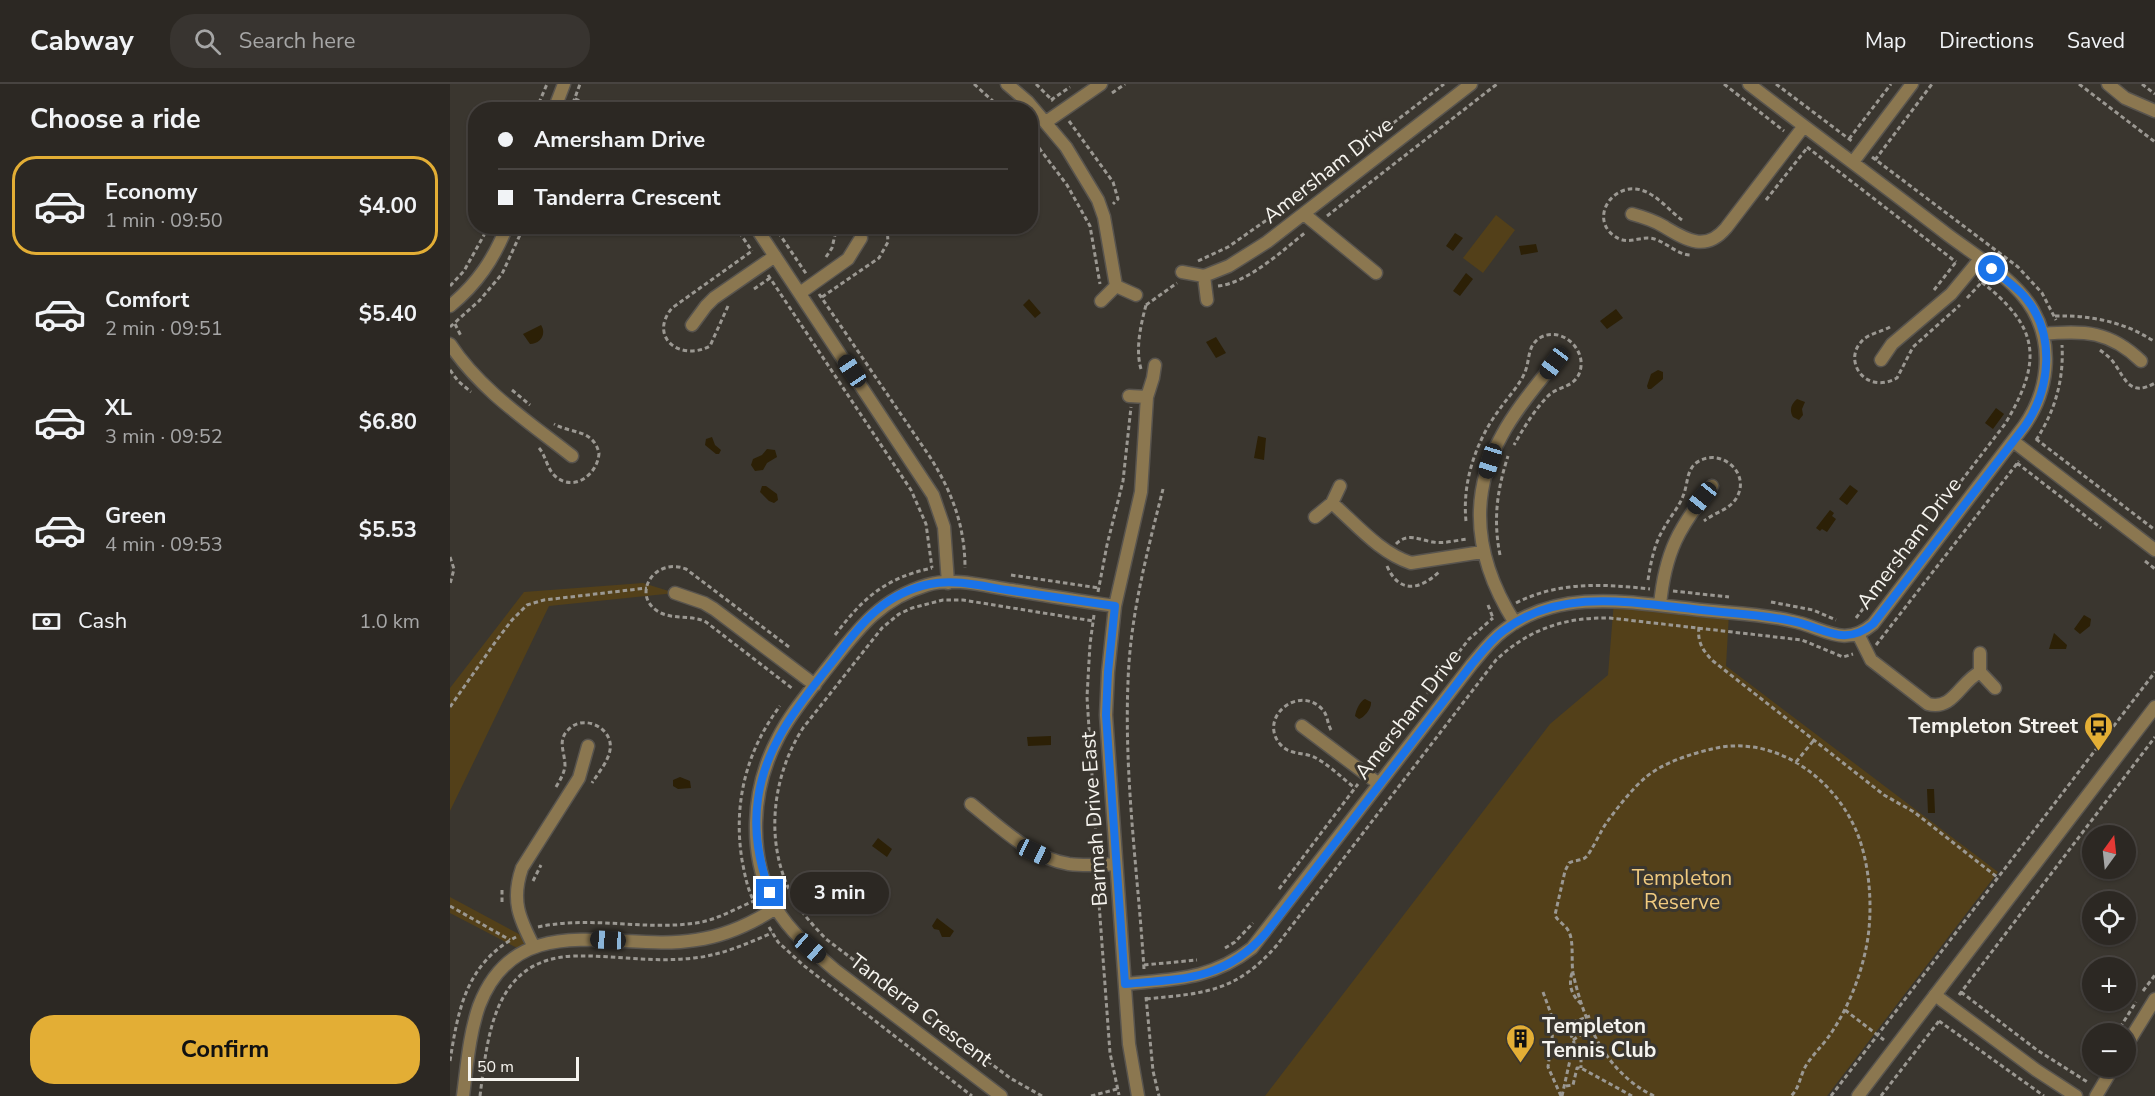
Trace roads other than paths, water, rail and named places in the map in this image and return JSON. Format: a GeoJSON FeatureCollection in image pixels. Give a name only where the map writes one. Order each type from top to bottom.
{"type":"FeatureCollection","features":[{"type":"Feature","properties":{"kind":"street"},"geometry":{"type":"LineString","coordinates":[[558,102],[564,84]]}},
{"type":"Feature","properties":{"kind":"street"},"geometry":{"type":"LineString","coordinates":[[1007,84],[1028,102]]}},
{"type":"Feature","properties":{"kind":"street"},"geometry":{"type":"LineString","coordinates":[[1046,122],[1101,84]]}},
{"type":"Feature","properties":{"kind":"street","name":"Amersham Drive"},"geometry":{"type":"LineString","coordinates":[[1204,276],[1237,261],[1304,214],[1471,84]]}},
{"type":"Feature","properties":{"kind":"street","name":"Amersham Drive"},"geometry":{"type":"LineString","coordinates":[[1125,984],[1198,976],[1213,972],[1228,965],[1252,948],[1482,652],[1503,631],[1515,623],[1539,611],[1582,601],[1614,601],[1783,619],[1843,636],[1858,634],[1873,624],[2031,416],[2043,387],[2047,357],[2043,334],[2034,311],[2025,297],[1980,259],[1749,84]]}},
{"type":"Feature","properties":{"kind":"street"},"geometry":{"type":"LineString","coordinates":[[1853,162],[1912,84]]}},
{"type":"Feature","properties":{"kind":"street"},"geometry":{"type":"LineString","coordinates":[[2108,84],[2125,98],[2155,111]]}},
{"type":"Feature","properties":{"kind":"street"},"geometry":{"type":"LineString","coordinates":[[1038,113],[1066,147],[1101,205],[1116,286]]}},
{"type":"Feature","properties":{"kind":"street"},"geometry":{"type":"LineString","coordinates":[[1632,214],[1653,221],[1694,242],[1711,240],[1726,228],[1804,126]]}},
{"type":"Feature","properties":{"kind":"street"},"geometry":{"type":"LineString","coordinates":[[1304,214],[1376,273]]}},
{"type":"Feature","properties":{"kind":"street"},"geometry":{"type":"LineString","coordinates":[[450,306],[486,269],[504,234]]}},
{"type":"Feature","properties":{"kind":"street"},"geometry":{"type":"LineString","coordinates":[[760,234],[933,495],[944,526],[948,583]]}},
{"type":"Feature","properties":{"kind":"street"},"geometry":{"type":"LineString","coordinates":[[800,293],[848,259],[861,238]]}},
{"type":"Feature","properties":{"kind":"street"},"geometry":{"type":"LineString","coordinates":[[692,325],[714,298],[775,256]]}},
{"type":"Feature","properties":{"kind":"street"},"geometry":{"type":"LineString","coordinates":[[1881,360],[1892,344],[1951,294],[1980,259]]}},
{"type":"Feature","properties":{"kind":"street"},"geometry":{"type":"LineString","coordinates":[[1187,268],[1204,276],[1207,300]]}},
{"type":"Feature","properties":{"kind":"street"},"geometry":{"type":"LineString","coordinates":[[1102,295],[1116,286]]}},
{"type":"Feature","properties":{"kind":"street"},"geometry":{"type":"LineString","coordinates":[[1116,286],[1136,295]]}},
{"type":"Feature","properties":{"kind":"street"},"geometry":{"type":"LineString","coordinates":[[2043,334],[2075,331],[2101,335],[2120,343],[2141,361]]}},
{"type":"Feature","properties":{"kind":"street"},"geometry":{"type":"LineString","coordinates":[[450,344],[475,378],[572,456]]}},
{"type":"Feature","properties":{"kind":"street"},"geometry":{"type":"LineString","coordinates":[[1515,623],[1496,590],[1482,552],[1481,504],[1490,461],[1509,424],[1554,363]]}},
{"type":"Feature","properties":{"kind":"street","name":"Barmah Drive East"},"geometry":{"type":"LineString","coordinates":[[1138,1096],[1129,1044],[1106,715],[1115,606],[1141,492],[1147,397],[1154,372]]}},
{"type":"Feature","properties":{"kind":"street"},"geometry":{"type":"LineString","coordinates":[[1131,396],[1147,397]]}},
{"type":"Feature","properties":{"kind":"street"},"geometry":{"type":"LineString","coordinates":[[2013,441],[2155,550]]}},
{"type":"Feature","properties":{"kind":"street"},"geometry":{"type":"LineString","coordinates":[[1315,517],[1332,503],[1340,486]]}},
{"type":"Feature","properties":{"kind":"street"},"geometry":{"type":"LineString","coordinates":[[1660,605],[1664,568],[1671,549],[1685,520],[1712,486]]}},
{"type":"Feature","properties":{"kind":"street"},"geometry":{"type":"LineString","coordinates":[[1332,503],[1382,548],[1411,563],[1482,552]]}},
{"type":"Feature","properties":{"kind":"street","name":"Tanderra Crescent"},"geometry":{"type":"LineString","coordinates":[[1001,1096],[822,958],[793,930],[776,908],[765,880],[756,832],[758,798],[766,767],[779,736],[856,631],[877,610],[899,595],[930,584],[972,584],[1115,606]]}},
{"type":"Feature","properties":{"kind":"street"},"geometry":{"type":"LineString","coordinates":[[675,593],[714,609],[815,685]]}},
{"type":"Feature","properties":{"kind":"street"},"geometry":{"type":"LineString","coordinates":[[1858,634],[1870,660],[1928,704],[1934,706],[1947,703],[1964,683],[1980,672]]}},
{"type":"Feature","properties":{"kind":"street"},"geometry":{"type":"LineString","coordinates":[[1980,652],[1980,672],[1995,688]]}},
{"type":"Feature","properties":{"kind":"street"},"geometry":{"type":"LineString","coordinates":[[1858,1096],[2155,707]]}},
{"type":"Feature","properties":{"kind":"street"},"geometry":{"type":"LineString","coordinates":[[1302,726],[1379,784]]}},
{"type":"Feature","properties":{"kind":"street"},"geometry":{"type":"LineString","coordinates":[[534,947],[519,917],[518,880],[522,868],[579,778],[588,746]]}},
{"type":"Feature","properties":{"kind":"street"},"geometry":{"type":"LineString","coordinates":[[971,804],[1024,845],[1046,858],[1078,865],[1116,864]]}},
{"type":"Feature","properties":{"kind":"street"},"geometry":{"type":"LineString","coordinates":[[463,1096],[475,1019],[486,992],[501,971],[520,954],[548,942],[576,939],[696,941],[730,932],[776,908]]}},
{"type":"Feature","properties":{"kind":"street"},"geometry":{"type":"LineString","coordinates":[[1935,995],[2017,1056],[2076,1096]]}},
{"type":"Feature","properties":{"kind":"street"},"geometry":{"type":"LineString","coordinates":[[2136,1030],[2155,999]]}},
{"type":"Feature","properties":{"kind":"street"},"geometry":{"type":"LineString","coordinates":[[2096,1096],[2107,1077]]}},
{"type":"Feature","properties":{"kind":"place","name":"Templeton Street"},"geometry":{"type":"Point","coordinates":[2099,752]}},
{"type":"Feature","properties":{"kind":"place","name":"Templeton Tennis Club"},"geometry":{"type":"Point","coordinates":[1521,1064]}},
{"type":"Feature","properties":{"kind":"park label","name":"Templeton Reserve"},"geometry":{"type":"Point","coordinates":[1682,890]}}]}
